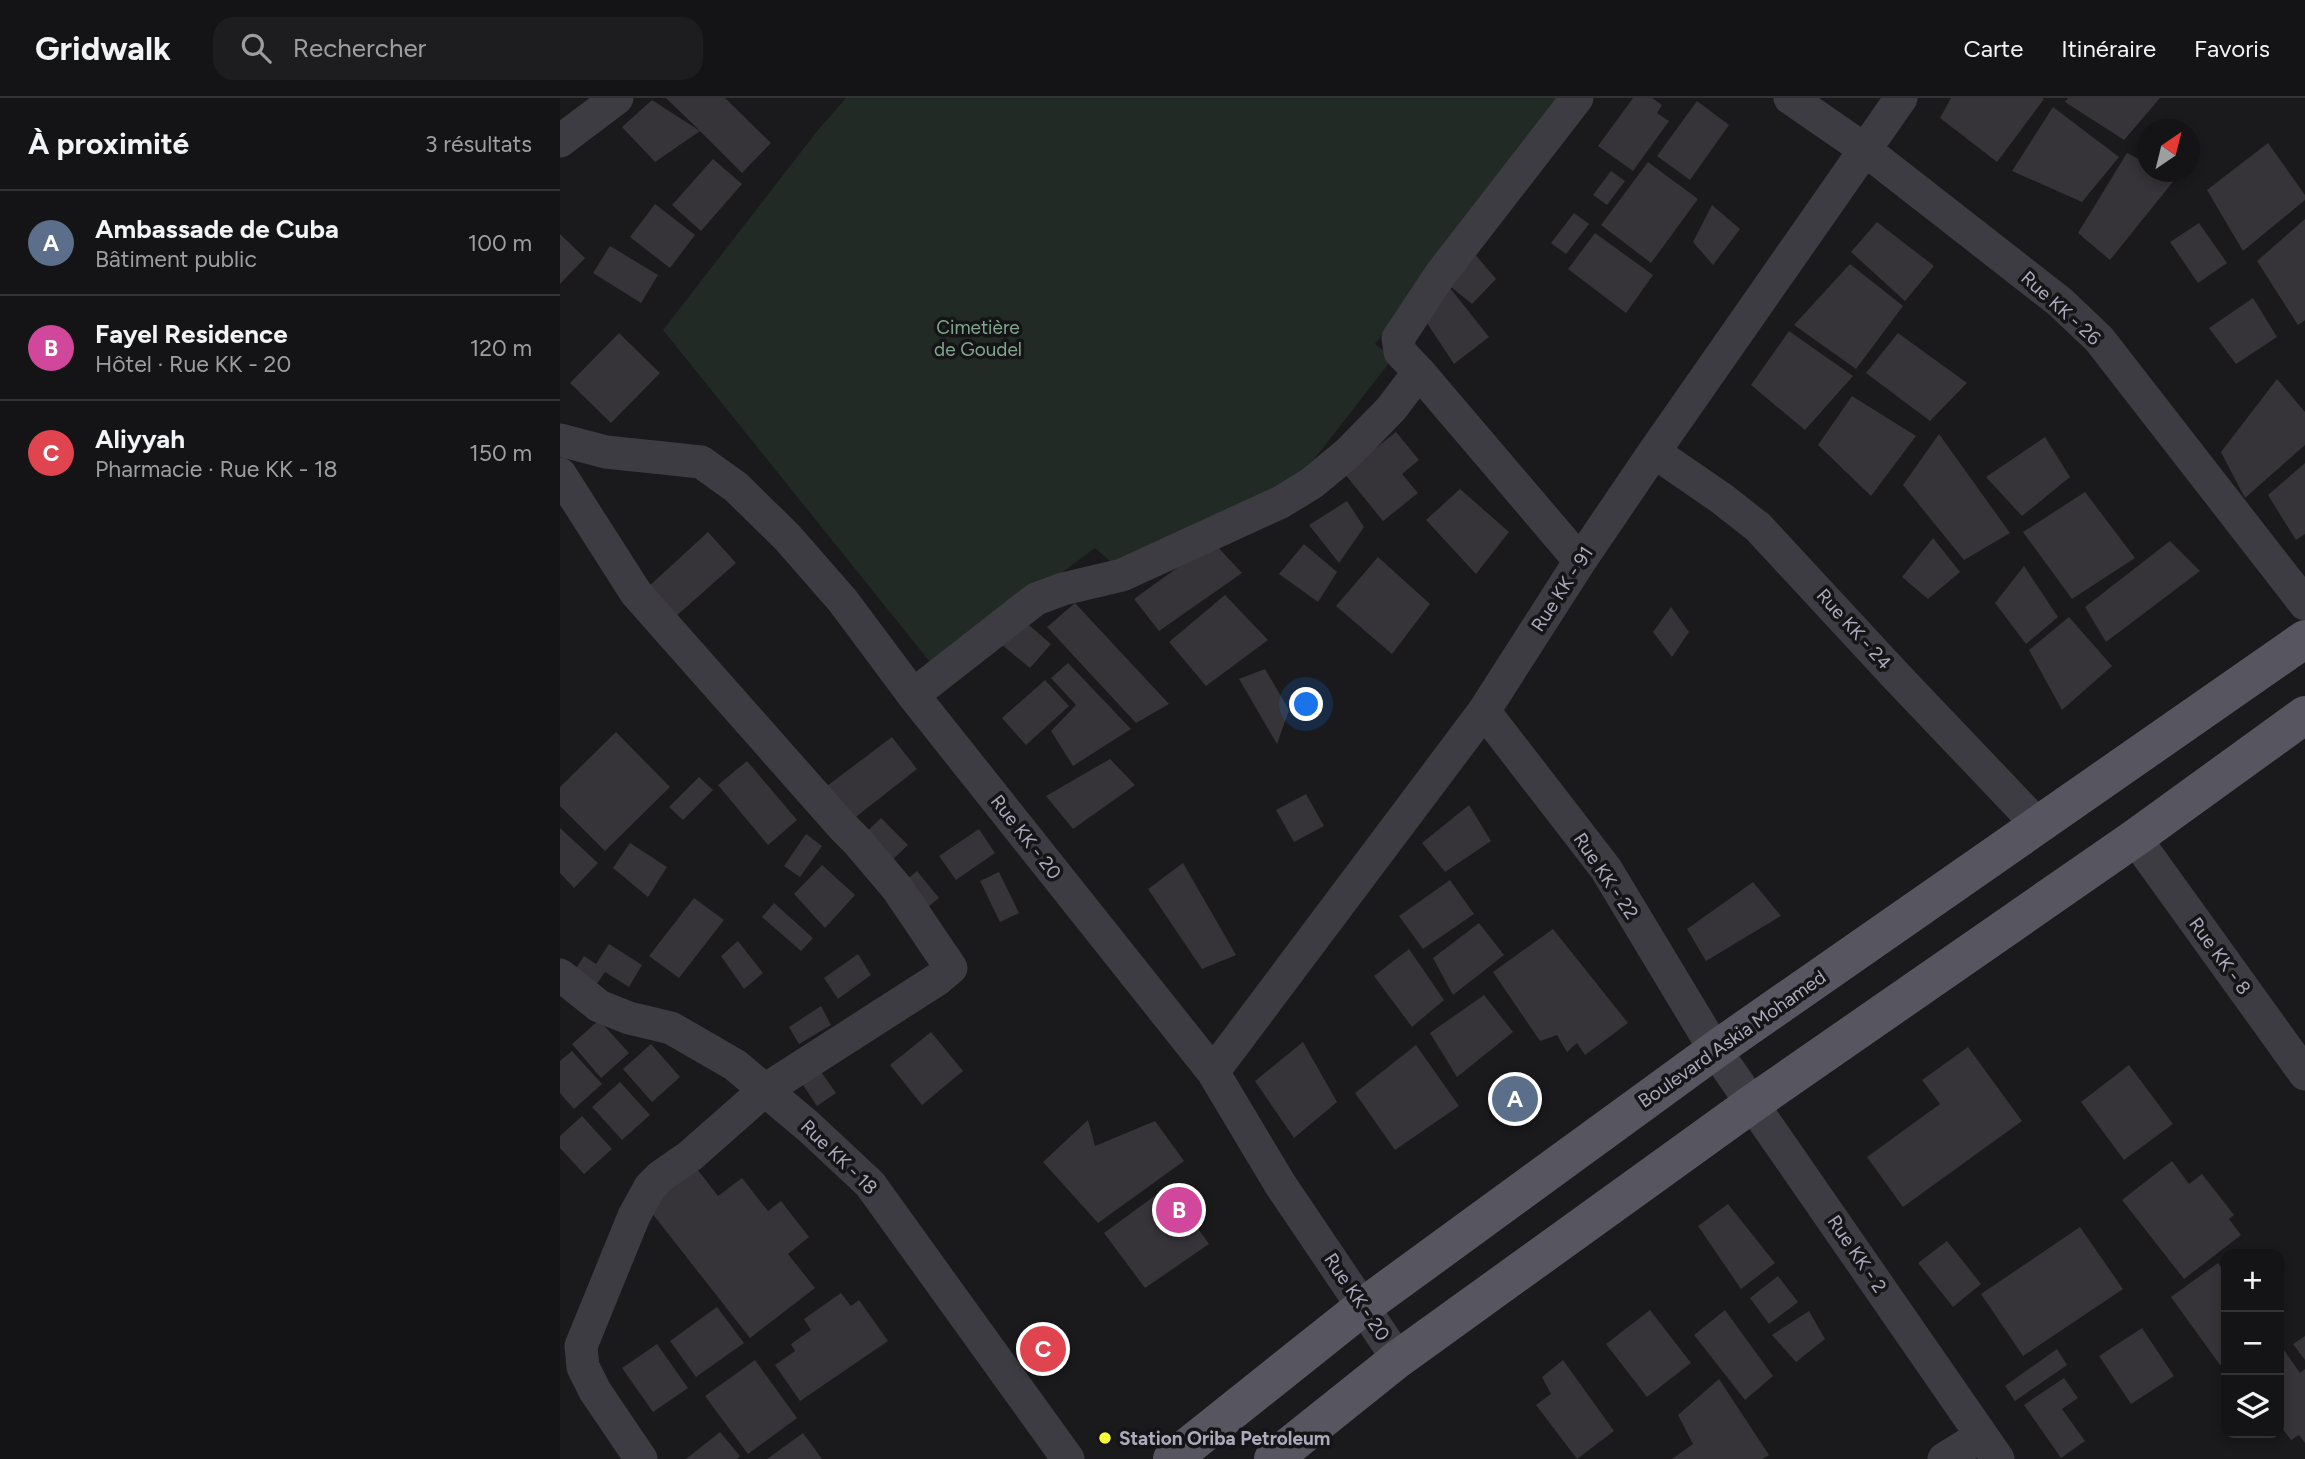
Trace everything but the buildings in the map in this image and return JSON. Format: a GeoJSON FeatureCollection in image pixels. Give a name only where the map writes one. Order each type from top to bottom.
{"type":"FeatureCollection","features":[{"type":"Feature","properties":{"kind":"main road","name":"Boulevard Askia Mohamed"},"geometry":{"type":"LineString","coordinates":[[1172,1459],[1364,1306],[1715,1049],[2305,639]]}},
{"type":"Feature","properties":{"kind":"main road"},"geometry":{"type":"LineString","coordinates":[[1273,1459],[1398,1359],[1753,1103],[2134,838],[2305,715]]}},
{"type":"Feature","properties":{"kind":"street"},"geometry":{"type":"LineString","coordinates":[[560,141],[617,98]]}},
{"type":"Feature","properties":{"kind":"street"},"geometry":{"type":"LineString","coordinates":[[1577,98],[1440,275],[1398,338],[1400,352],[1580,561]]}},
{"type":"Feature","properties":{"kind":"street","name":"Rue KK - 26"},"geometry":{"type":"LineString","coordinates":[[1790,98],[1864,149],[2060,302],[2099,339],[2305,604]]}},
{"type":"Feature","properties":{"kind":"street","name":"Rue KK - 91"},"geometry":{"type":"LineString","coordinates":[[1213,1072],[1484,711],[1654,452],[1901,98]]}},
{"type":"Feature","properties":{"kind":"street"},"geometry":{"type":"LineString","coordinates":[[913,695],[1036,599],[1063,589],[1122,575],[1281,502],[1312,483],[1348,453],[1391,409],[1419,372]]}},
{"type":"Feature","properties":{"kind":"street","name":"Rue KK - 20"},"geometry":{"type":"LineString","coordinates":[[560,440],[606,452],[701,462],[727,481],[787,537],[827,583],[1213,1072],[1280,1184],[1398,1359]]}},
{"type":"Feature","properties":{"kind":"street","name":"Rue KK - 24"},"geometry":{"type":"LineString","coordinates":[[1654,452],[1758,527],[2038,825]]}},
{"type":"Feature","properties":{"kind":"street"},"geometry":{"type":"LineString","coordinates":[[560,474],[636,593],[897,888],[951,968],[765,1090],[690,1157],[660,1175],[650,1187],[634,1216],[581,1346],[583,1367],[595,1391],[641,1459]]}},
{"type":"Feature","properties":{"kind":"street","name":"Rue KK - 22"},"geometry":{"type":"LineString","coordinates":[[1484,711],[1605,869],[1715,1049]]}},
{"type":"Feature","properties":{"kind":"street","name":"Rue KK - 8"},"geometry":{"type":"LineString","coordinates":[[2134,838],[2305,1074]]}},
{"type":"Feature","properties":{"kind":"street","name":"Rue KK - 18"},"geometry":{"type":"LineString","coordinates":[[560,977],[599,1006],[629,1018],[671,1028],[735,1065],[809,1127],[870,1184],[1068,1459]]}},
{"type":"Feature","properties":{"kind":"street","name":"Rue KK - 2"},"geometry":{"type":"LineString","coordinates":[[1715,1049],[1990,1447]]}},
{"type":"Feature","properties":{"kind":"street"},"geometry":{"type":"LineString","coordinates":[[1944,1459],[1990,1447]]}},
{"type":"Feature","properties":{"kind":"green space","name":"Cimetière de Goudel"},"geometry":{"type":"Polygon","coordinates":[[[846,98],[1563,98],[1375,344],[1393,358],[1295,484],[1119,569],[1095,548],[934,667],[663,330],[818,130],[846,98]]]}},
{"type":"Feature","properties":{"kind":"place","name":"Ambassade de Cuba"},"geometry":{"type":"Point","coordinates":[1515,1099]}},
{"type":"Feature","properties":{"kind":"place","name":"Fayel Residence"},"geometry":{"type":"Point","coordinates":[1179,1210]}},
{"type":"Feature","properties":{"kind":"place","name":"Aliyyah"},"geometry":{"type":"Point","coordinates":[1043,1349]}},
{"type":"Feature","properties":{"kind":"place","name":"Station Oriba Petroleum"},"geometry":{"type":"Point","coordinates":[1105,1438]}}]}
